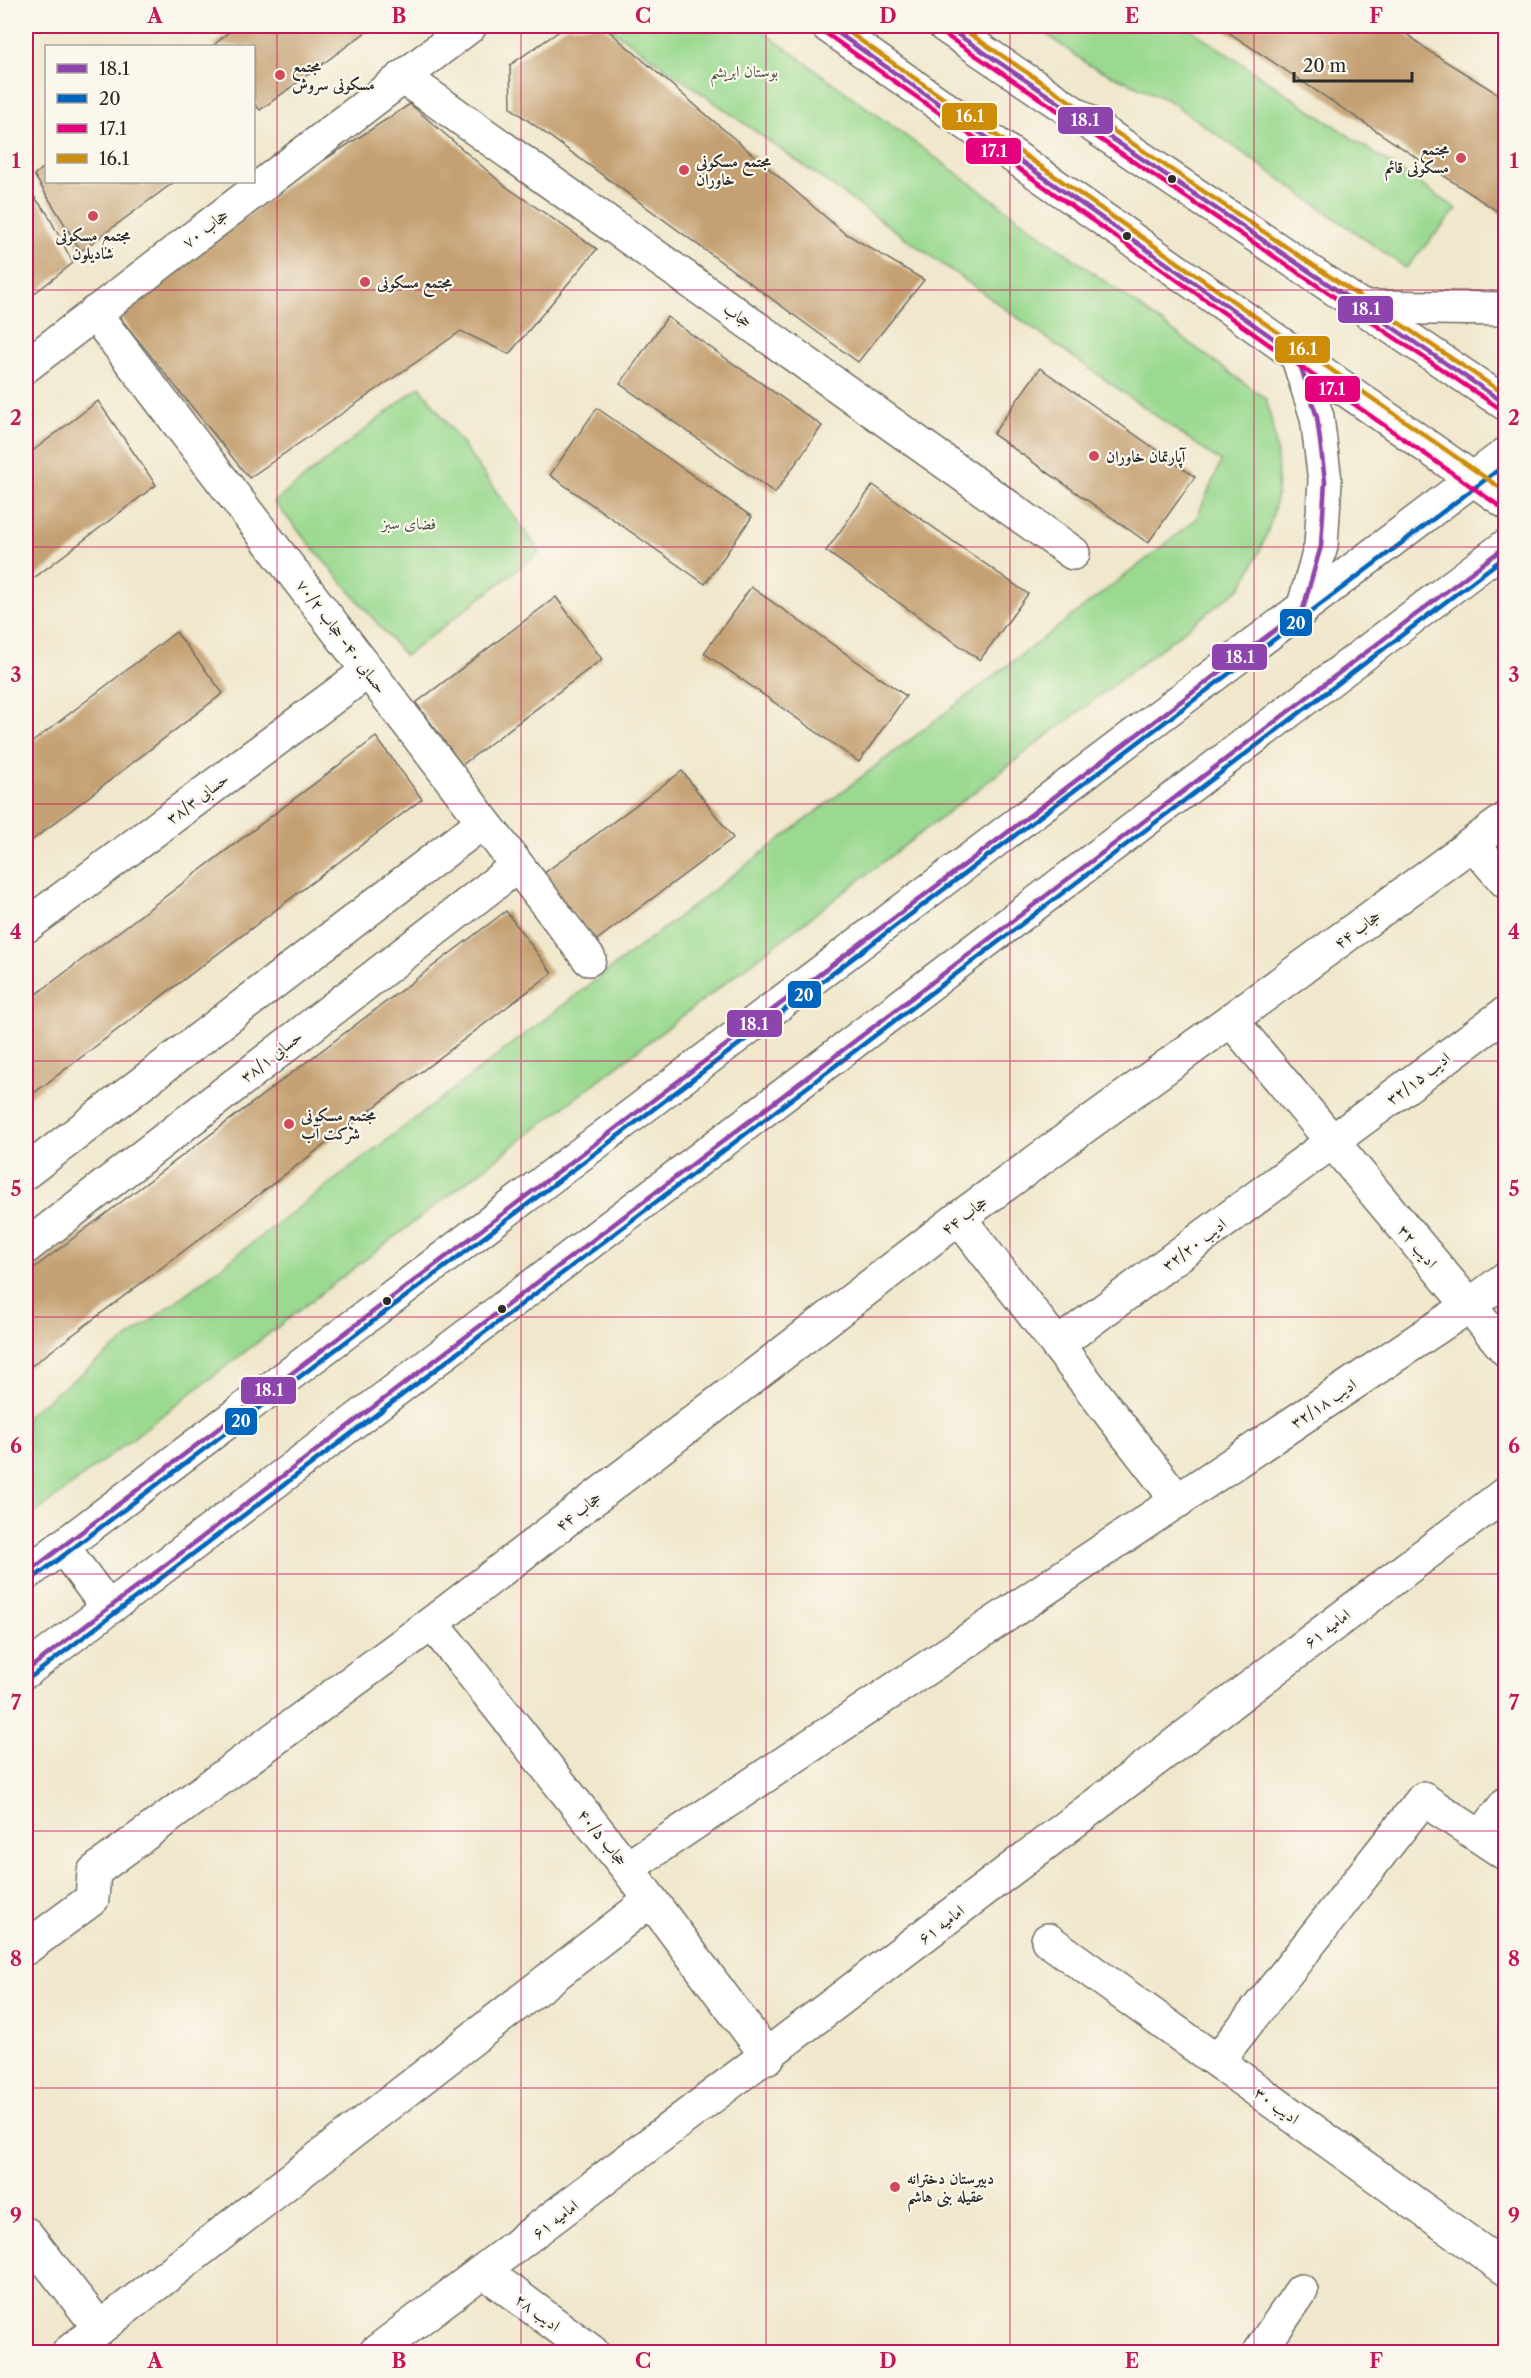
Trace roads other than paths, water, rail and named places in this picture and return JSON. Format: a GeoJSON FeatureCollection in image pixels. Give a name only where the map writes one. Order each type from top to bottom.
{"type":"FeatureCollection","features":[{"type":"Feature","properties":{"kind":"street","name":"حجاب ۷۰"},"geometry":{"type":"LineString","coordinates":[[26,366],[470,26]]}},
{"type":"Feature","properties":{"kind":"street"},"geometry":{"type":"LineString","coordinates":[[828,26],[1506,502]]}},
{"type":"Feature","properties":{"kind":"street"},"geometry":{"type":"LineString","coordinates":[[945,26],[1506,404]]}},
{"type":"Feature","properties":{"kind":"street","name":"حجاب"},"geometry":{"type":"LineString","coordinates":[[403,77],[1073,553]]}},
{"type":"Feature","properties":{"kind":"street"},"geometry":{"type":"LineString","coordinates":[[1361,307],[1506,309]]}},
{"type":"Feature","properties":{"kind":"street","name":"حسابی ۴۰- حجاب ۷۰/۲"},"geometry":{"type":"LineString","coordinates":[[94,313],[589,959]]}},
{"type":"Feature","properties":{"kind":"street"},"geometry":{"type":"LineString","coordinates":[[1297,355],[1317,417],[1325,481],[1321,546],[1303,609]]}},
{"type":"Feature","properties":{"kind":"street"},"geometry":{"type":"LineString","coordinates":[[26,1574],[1506,454]]}},
{"type":"Feature","properties":{"kind":"street"},"geometry":{"type":"LineString","coordinates":[[26,1671],[1506,546]]}},
{"type":"Feature","properties":{"kind":"street","name":"حسابی ۳۸/۳"},"geometry":{"type":"LineString","coordinates":[[26,926],[368,670]]}},
{"type":"Feature","properties":{"kind":"street","name":"حجاب ۴۴"},"geometry":{"type":"LineString","coordinates":[[26,1948],[92,1899],[94,1872],[103,1865],[432,1623],[959,1218],[1506,819]]}},
{"type":"Feature","properties":{"kind":"street"},"geometry":{"type":"LineString","coordinates":[[26,1172],[483,822]]}},
{"type":"Feature","properties":{"kind":"street"},"geometry":{"type":"LineString","coordinates":[[1473,844],[1506,882]]}},
{"type":"Feature","properties":{"kind":"street","name":"حسابی ۳۸/۱"},"geometry":{"type":"LineString","coordinates":[[26,1247],[517,866]]}},
{"type":"Feature","properties":{"kind":"street","name":"ادیب ۳۲/۱۵"},"geometry":{"type":"LineString","coordinates":[[1330,1143],[1506,1012]]}},
{"type":"Feature","properties":{"kind":"street","name":"ادیب ۳۲"},"geometry":{"type":"LineString","coordinates":[[1230,1020],[1330,1143],[1506,1350]]}},
{"type":"Feature","properties":{"kind":"street","name":"ادیب ۳۲/۲۰"},"geometry":{"type":"LineString","coordinates":[[1057,1345],[1330,1143]]}},
{"type":"Feature","properties":{"kind":"street"},"geometry":{"type":"LineString","coordinates":[[959,1218],[1178,1501]]}},
{"type":"Feature","properties":{"kind":"street","name":"ادیب ۳۲/۱۸"},"geometry":{"type":"LineString","coordinates":[[627,1868],[1469,1306],[1506,1278]]}},
{"type":"Feature","properties":{"kind":"street","name":"امامیه ۶۱"},"geometry":{"type":"LineString","coordinates":[[376,2352],[485,2272],[1506,1493]]}},
{"type":"Feature","properties":{"kind":"street"},"geometry":{"type":"LineString","coordinates":[[62,1546],[108,1608]]}},
{"type":"Feature","properties":{"kind":"street","name":"حجاب ۴۰/۵"},"geometry":{"type":"LineString","coordinates":[[432,1623],[627,1868],[768,2056]]}},
{"type":"Feature","properties":{"kind":"street"},"geometry":{"type":"LineString","coordinates":[[1217,2061],[1423,1799],[1494,1845],[1506,1804]]}},
{"type":"Feature","properties":{"kind":"street"},"geometry":{"type":"LineString","coordinates":[[69,2352],[651,1900]]}},
{"type":"Feature","properties":{"kind":"street","name":"ادیب ۳۰"},"geometry":{"type":"LineString","coordinates":[[1048,1940],[1217,2061],[1501,2256]]}},
{"type":"Feature","properties":{"kind":"street"},"geometry":{"type":"LineString","coordinates":[[26,2234],[100,2328]]}},
{"type":"Feature","properties":{"kind":"street","name":"ادیب ۲۸"},"geometry":{"type":"LineString","coordinates":[[485,2272],[592,2352]]}},
{"type":"Feature","properties":{"kind":"street"},"geometry":{"type":"LineString","coordinates":[[1259,2352],[1300,2291]]}},
{"type":"Feature","properties":{"kind":"place","name":"مجتمع مسکونی سروش"},"geometry":{"type":"Point","coordinates":[280,75]}},
{"type":"Feature","properties":{"kind":"place","name":"مجتمع مسکونی قائم"},"geometry":{"type":"Point","coordinates":[1461,158]}},
{"type":"Feature","properties":{"kind":"place","name":"مجتمع مسکونی خاوران"},"geometry":{"type":"Point","coordinates":[684,170]}},
{"type":"Feature","properties":{"kind":"place","name":"مجتمع مسکونی شادیلون"},"geometry":{"type":"Point","coordinates":[93,216]}},
{"type":"Feature","properties":{"kind":"place","name":"مجتمع مسکونی"},"geometry":{"type":"Point","coordinates":[365,282]}},
{"type":"Feature","properties":{"kind":"place","name":"آپارتمان خاوران"},"geometry":{"type":"Point","coordinates":[1094,456]}},
{"type":"Feature","properties":{"kind":"place","name":"مجتمع مسکونی شرکت آب"},"geometry":{"type":"Point","coordinates":[289,1124]}},
{"type":"Feature","properties":{"kind":"place","name":"دبیرستان دخترانه عقیله بنی هاشم"},"geometry":{"type":"Point","coordinates":[895,2187]}},
{"type":"Feature","properties":{"kind":"park label","name":"بوستان ابریشم"},"geometry":{"type":"Point","coordinates":[744,71]}},
{"type":"Feature","properties":{"kind":"park label","name":"فضای سبز"},"geometry":{"type":"Point","coordinates":[409,523]}}]}
